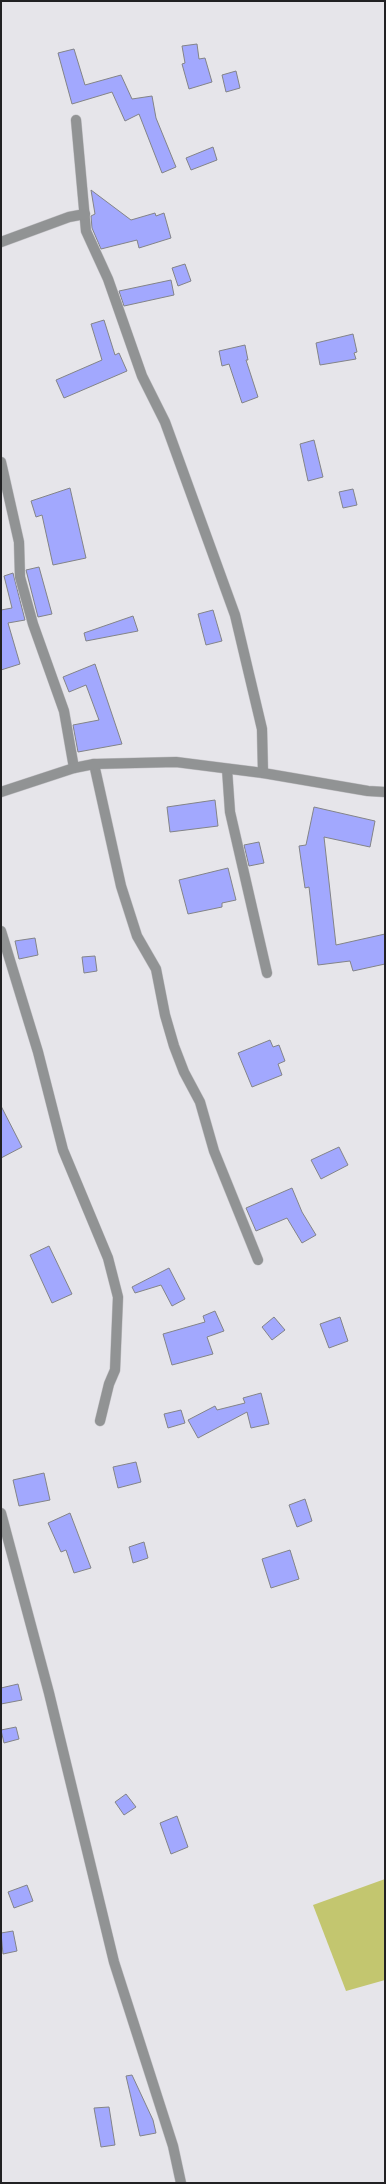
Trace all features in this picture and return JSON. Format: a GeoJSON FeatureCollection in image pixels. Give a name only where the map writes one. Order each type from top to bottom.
{"type":"FeatureCollection","features":[{"type":"Feature","properties":{"kind":"street"},"geometry":{"type":"LineString","coordinates":[[76,120],[86,231],[108,279],[142,376],[165,422],[235,615],[262,729],[263,773]]}},
{"type":"Feature","properties":{"kind":"street"},"geometry":{"type":"LineString","coordinates":[[1,242],[69,217],[85,214]]}},
{"type":"Feature","properties":{"kind":"street"},"geometry":{"type":"LineString","coordinates":[[1,462],[19,542],[20,577],[33,624],[64,710],[74,768]]}},
{"type":"Feature","properties":{"kind":"street"},"geometry":{"type":"LineString","coordinates":[[1,792],[74,768],[94,764],[176,762],[263,773],[368,791],[385,792]]}},
{"type":"Feature","properties":{"kind":"street"},"geometry":{"type":"LineString","coordinates":[[94,764],[121,886],[137,936],[156,969],[165,1015],[174,1046],[184,1072],[200,1102],[214,1151],[258,1260]]}},
{"type":"Feature","properties":{"kind":"street"},"geometry":{"type":"LineString","coordinates":[[227,769],[230,812],[267,973]]}},
{"type":"Feature","properties":{"kind":"street"},"geometry":{"type":"LineString","coordinates":[[1,931],[38,1052],[63,1150],[108,1258],[118,1297],[115,1370],[109,1384],[100,1421]]}},
{"type":"Feature","properties":{"kind":"street"},"geometry":{"type":"LineString","coordinates":[[1,1513],[49,1693],[114,1962],[172,2146],[181,2183]]}},
{"type":"Feature","properties":{"kind":"green space"},"geometry":{"type":"Polygon","coordinates":[[[385,1879],[385,1980],[346,1991],[313,1905],[385,1879]]]}},
{"type":"Feature","properties":{"kind":"building"},"geometry":{"type":"Polygon","coordinates":[[[197,44],[199,59],[205,58],[212,82],[189,89],[182,64],[185,63],[182,46],[197,44]]]}},
{"type":"Feature","properties":{"kind":"building"},"geometry":{"type":"Polygon","coordinates":[[[74,49],[85,85],[121,75],[132,99],[152,96],[156,118],[176,167],[162,173],[139,114],[125,121],[112,92],[72,104],[58,53],[74,49]]]}},
{"type":"Feature","properties":{"kind":"building"},"geometry":{"type":"Polygon","coordinates":[[[236,71],[240,88],[226,92],[222,75],[236,71]]]}},
{"type":"Feature","properties":{"kind":"building"},"geometry":{"type":"Polygon","coordinates":[[[213,147],[217,160],[191,170],[186,158],[213,147]]]}},
{"type":"Feature","properties":{"kind":"building"},"geometry":{"type":"Polygon","coordinates":[[[91,190],[131,220],[155,213],[156,216],[164,213],[171,238],[139,248],[137,240],[101,249],[92,228],[91,216],[95,214],[91,190]]]}},
{"type":"Feature","properties":{"kind":"building"},"geometry":{"type":"Polygon","coordinates":[[[185,264],[191,281],[178,286],[172,268],[185,264]]]}},
{"type":"Feature","properties":{"kind":"building"},"geometry":{"type":"Polygon","coordinates":[[[171,280],[174,295],[124,306],[119,291],[171,280]]]}},
{"type":"Feature","properties":{"kind":"building"},"geometry":{"type":"Polygon","coordinates":[[[104,320],[115,355],[119,353],[127,371],[64,398],[56,380],[102,360],[91,324],[104,320]]]}},
{"type":"Feature","properties":{"kind":"building"},"geometry":{"type":"Polygon","coordinates":[[[353,334],[357,352],[354,353],[356,359],[320,365],[316,343],[353,334]]]}},
{"type":"Feature","properties":{"kind":"building"},"geometry":{"type":"Polygon","coordinates":[[[245,345],[248,360],[246,360],[258,397],[242,403],[229,364],[222,366],[219,351],[245,345]]]}},
{"type":"Feature","properties":{"kind":"building"},"geometry":{"type":"Polygon","coordinates":[[[314,440],[323,477],[308,481],[300,444],[314,440]]]}},
{"type":"Feature","properties":{"kind":"building"},"geometry":{"type":"Polygon","coordinates":[[[70,488],[86,558],[53,565],[42,515],[36,517],[31,501],[70,488]]]}},
{"type":"Feature","properties":{"kind":"building"},"geometry":{"type":"Polygon","coordinates":[[[353,489],[357,505],[343,508],[339,492],[353,489]]]}},
{"type":"Feature","properties":{"kind":"building"},"geometry":{"type":"Polygon","coordinates":[[[39,567],[52,614],[38,617],[26,570],[39,567]]]}},
{"type":"Feature","properties":{"kind":"building"},"geometry":{"type":"Polygon","coordinates":[[[13,573],[25,620],[8,623],[20,664],[1,670],[1,610],[12,608],[4,576],[13,573]]]}},
{"type":"Feature","properties":{"kind":"building"},"geometry":{"type":"Polygon","coordinates":[[[213,610],[222,641],[206,645],[198,614],[213,610]]]}},
{"type":"Feature","properties":{"kind":"building"},"geometry":{"type":"Polygon","coordinates":[[[133,616],[138,631],[86,641],[84,633],[133,616]]]}},
{"type":"Feature","properties":{"kind":"building"},"geometry":{"type":"Polygon","coordinates":[[[95,664],[122,744],[78,752],[73,725],[99,720],[86,685],[69,692],[63,677],[95,664]]]}},
{"type":"Feature","properties":{"kind":"building"},"geometry":{"type":"Polygon","coordinates":[[[215,800],[218,826],[170,832],[167,807],[215,800]]]}},
{"type":"Feature","properties":{"kind":"building"},"geometry":{"type":"Polygon","coordinates":[[[314,807],[375,821],[370,847],[324,837],[336,945],[385,934],[385,964],[353,971],[350,961],[318,965],[309,887],[305,888],[299,846],[306,845],[314,807]]]}},
{"type":"Feature","properties":{"kind":"building"},"geometry":{"type":"Polygon","coordinates":[[[259,842],[264,863],[249,866],[244,845],[259,842]]]}},
{"type":"Feature","properties":{"kind":"building"},"geometry":{"type":"Polygon","coordinates":[[[228,868],[236,900],[222,903],[222,907],[188,914],[179,880],[228,868]]]}},
{"type":"Feature","properties":{"kind":"building"},"geometry":{"type":"Polygon","coordinates":[[[35,938],[38,955],[19,959],[15,941],[35,938]]]}},
{"type":"Feature","properties":{"kind":"building"},"geometry":{"type":"Polygon","coordinates":[[[95,956],[97,971],[84,973],[82,957],[95,956]]]}},
{"type":"Feature","properties":{"kind":"building"},"geometry":{"type":"Polygon","coordinates":[[[270,1040],[273,1047],[279,1045],[285,1061],[278,1064],[282,1075],[252,1087],[238,1053],[270,1040]]]}},
{"type":"Feature","properties":{"kind":"building"},"geometry":{"type":"Polygon","coordinates":[[[1,1106],[22,1147],[1,1158],[1,1106]]]}},
{"type":"Feature","properties":{"kind":"building"},"geometry":{"type":"Polygon","coordinates":[[[339,1147],[348,1165],[321,1179],[311,1160],[339,1147]]]}},
{"type":"Feature","properties":{"kind":"building"},"geometry":{"type":"Polygon","coordinates":[[[292,1188],[302,1212],[316,1235],[302,1243],[287,1218],[256,1231],[246,1208],[292,1188]]]}},
{"type":"Feature","properties":{"kind":"building"},"geometry":{"type":"Polygon","coordinates":[[[49,1246],[72,1294],[52,1303],[30,1255],[49,1246]]]}},
{"type":"Feature","properties":{"kind":"building"},"geometry":{"type":"Polygon","coordinates":[[[169,1268],[185,1299],[172,1306],[161,1285],[135,1293],[132,1287],[169,1268]]]}},
{"type":"Feature","properties":{"kind":"building"},"geometry":{"type":"Polygon","coordinates":[[[215,1311],[224,1331],[207,1337],[213,1354],[172,1365],[163,1334],[205,1322],[203,1316],[215,1311]]]}},
{"type":"Feature","properties":{"kind":"building"},"geometry":{"type":"Polygon","coordinates":[[[274,1317],[285,1330],[272,1340],[262,1327],[274,1317]]]}},
{"type":"Feature","properties":{"kind":"building"},"geometry":{"type":"Polygon","coordinates":[[[340,1317],[348,1341],[329,1348],[320,1324],[340,1317]]]}},
{"type":"Feature","properties":{"kind":"building"},"geometry":{"type":"Polygon","coordinates":[[[261,1393],[269,1424],[251,1428],[247,1412],[198,1438],[188,1420],[215,1406],[217,1410],[245,1403],[243,1398],[261,1393]]]}},
{"type":"Feature","properties":{"kind":"building"},"geometry":{"type":"Polygon","coordinates":[[[181,1410],[185,1423],[168,1428],[164,1414],[181,1410]]]}},
{"type":"Feature","properties":{"kind":"building"},"geometry":{"type":"Polygon","coordinates":[[[136,1462],[141,1482],[118,1488],[113,1467],[136,1462]]]}},
{"type":"Feature","properties":{"kind":"building"},"geometry":{"type":"Polygon","coordinates":[[[44,1473],[50,1500],[19,1506],[13,1480],[44,1473]]]}},
{"type":"Feature","properties":{"kind":"building"},"geometry":{"type":"Polygon","coordinates":[[[305,1499],[312,1521],[297,1527],[289,1505],[305,1499]]]}},
{"type":"Feature","properties":{"kind":"building"},"geometry":{"type":"Polygon","coordinates":[[[70,1513],[91,1568],[74,1573],[66,1550],[61,1552],[48,1523],[70,1513]]]}},
{"type":"Feature","properties":{"kind":"building"},"geometry":{"type":"Polygon","coordinates":[[[144,1542],[148,1558],[133,1563],[129,1547],[144,1542]]]}},
{"type":"Feature","properties":{"kind":"building"},"geometry":{"type":"Polygon","coordinates":[[[290,1550],[299,1579],[271,1588],[262,1559],[290,1550]]]}},
{"type":"Feature","properties":{"kind":"building"},"geometry":{"type":"Polygon","coordinates":[[[18,1684],[22,1700],[1,1704],[1,1688],[18,1684]]]}},
{"type":"Feature","properties":{"kind":"building"},"geometry":{"type":"Polygon","coordinates":[[[16,1727],[19,1739],[4,1743],[1,1730],[16,1727]]]}},
{"type":"Feature","properties":{"kind":"building"},"geometry":{"type":"Polygon","coordinates":[[[126,1794],[136,1807],[124,1815],[115,1802],[126,1794]]]}},
{"type":"Feature","properties":{"kind":"building"},"geometry":{"type":"Polygon","coordinates":[[[177,1816],[188,1847],[171,1854],[160,1823],[177,1816]]]}},
{"type":"Feature","properties":{"kind":"building"},"geometry":{"type":"Polygon","coordinates":[[[27,1885],[33,1901],[14,1908],[8,1892],[27,1885]]]}},
{"type":"Feature","properties":{"kind":"building"},"geometry":{"type":"Polygon","coordinates":[[[13,1931],[17,1951],[3,1954],[1,1933],[13,1931]]]}},
{"type":"Feature","properties":{"kind":"building"},"geometry":{"type":"Polygon","coordinates":[[[132,2075],[153,2120],[156,2133],[140,2136],[126,2076],[132,2075]]]}},
{"type":"Feature","properties":{"kind":"building"},"geometry":{"type":"Polygon","coordinates":[[[109,2107],[115,2145],[101,2147],[94,2108],[109,2107]]]}}]}
